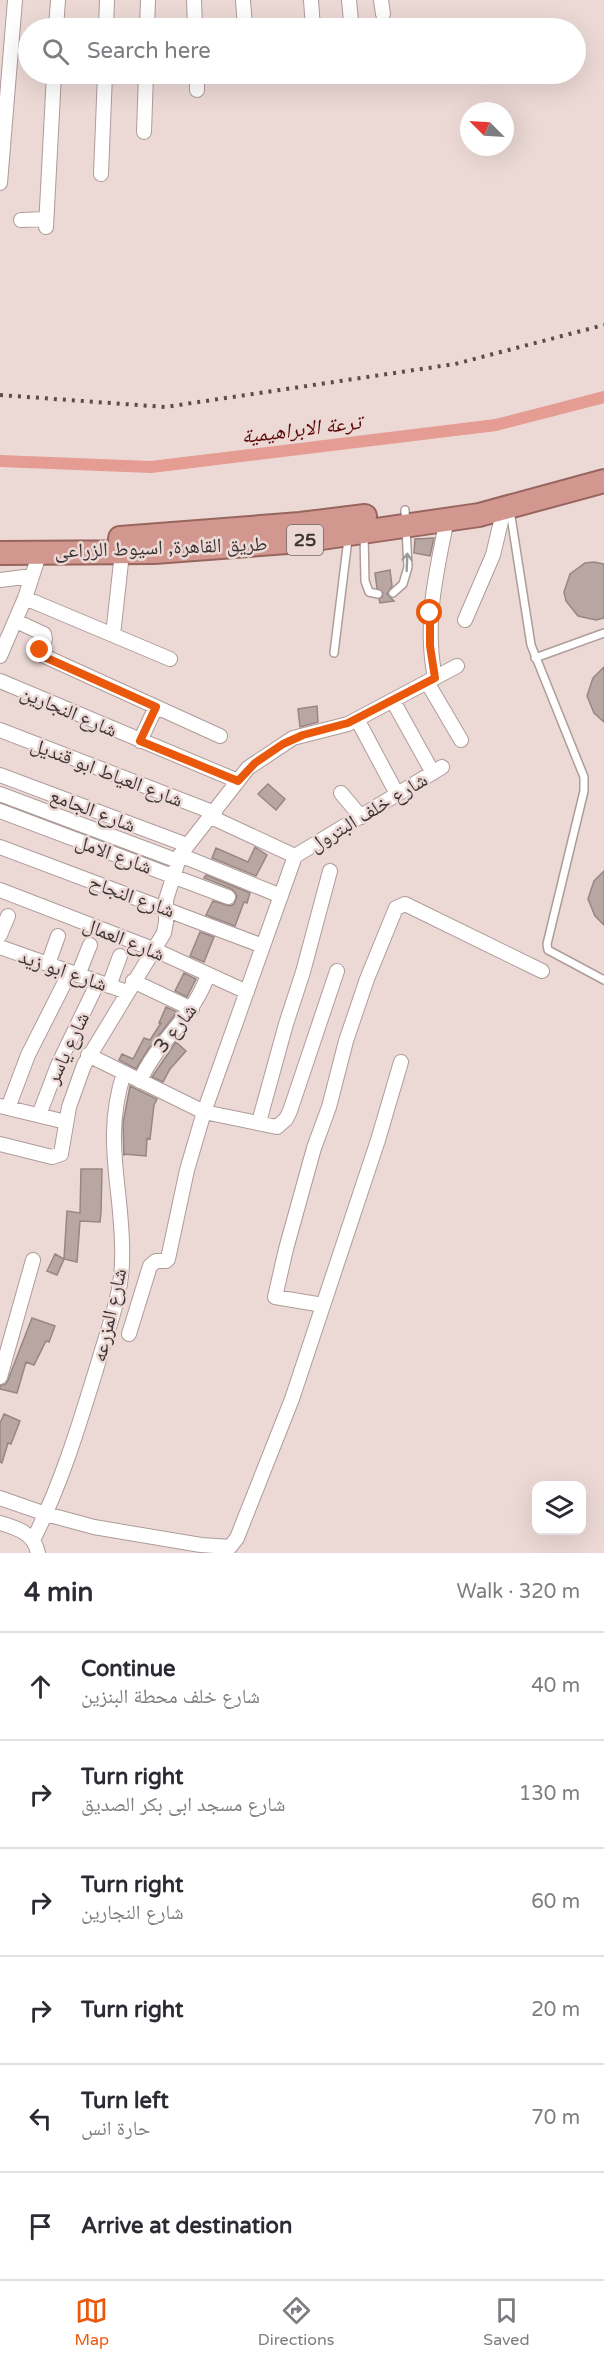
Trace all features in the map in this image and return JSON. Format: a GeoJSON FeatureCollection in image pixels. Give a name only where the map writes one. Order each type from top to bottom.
{"type":"FeatureCollection","features":[{"type":"Feature","properties":{"kind":"highway","name":"طريق القاهرة, اسيوط الزراعى"},"geometry":{"type":"LineString","coordinates":[[0,553],[122,553],[301,541],[356,532],[512,493],[604,467]]}},
{"type":"Feature","properties":{"kind":"highway","name":"طريق القاهرة, اسيوط الزراعى"},"geometry":{"type":"LineString","coordinates":[[0,538],[128,538],[300,524],[405,518],[447,519],[507,508],[604,482]]}},
{"type":"Feature","properties":{"kind":"street"},"geometry":{"type":"LineString","coordinates":[[0,183],[15,0]]}},
{"type":"Feature","properties":{"kind":"street"},"geometry":{"type":"LineString","coordinates":[[57,18],[58,0]]}},
{"type":"Feature","properties":{"kind":"street"},"geometry":{"type":"LineString","coordinates":[[106,18],[107,0]]}},
{"type":"Feature","properties":{"kind":"street"},"geometry":{"type":"LineString","coordinates":[[147,18],[148,0]]}},
{"type":"Feature","properties":{"kind":"street"},"geometry":{"type":"LineString","coordinates":[[194,0],[195,18]]}},
{"type":"Feature","properties":{"kind":"street"},"geometry":{"type":"LineString","coordinates":[[243,0],[244,18]]}},
{"type":"Feature","properties":{"kind":"street"},"geometry":{"type":"LineString","coordinates":[[311,0],[313,18]]}},
{"type":"Feature","properties":{"kind":"street"},"geometry":{"type":"LineString","coordinates":[[349,0],[351,18]]}},
{"type":"Feature","properties":{"kind":"street"},"geometry":{"type":"LineString","coordinates":[[21,220],[46,223],[53,84]]}},
{"type":"Feature","properties":{"kind":"street"},"geometry":{"type":"LineString","coordinates":[[101,174],[105,84]]}},
{"type":"Feature","properties":{"kind":"street"},"geometry":{"type":"LineString","coordinates":[[144,132],[146,84]]}},
{"type":"Feature","properties":{"kind":"street"},"geometry":{"type":"LineString","coordinates":[[197,84],[197,90]]}},
{"type":"Feature","properties":{"kind":"street"},"geometry":{"type":"LineString","coordinates":[[465,620],[493,555],[507,508]]}},
{"type":"Feature","properties":{"kind":"street"},"geometry":{"type":"LineString","coordinates":[[447,519],[430,613],[431,680],[461,740]]}},
{"type":"Feature","properties":{"kind":"street"},"geometry":{"type":"LineString","coordinates":[[0,656],[25,598],[40,552]]}},
{"type":"Feature","properties":{"kind":"street"},"geometry":{"type":"LineString","coordinates":[[113,635],[122,553]]}},
{"type":"Feature","properties":{"kind":"street"},"geometry":{"type":"LineString","coordinates":[[0,580],[32,576]]}},
{"type":"Feature","properties":{"kind":"street"},"geometry":{"type":"LineString","coordinates":[[25,598],[170,659]]}},
{"type":"Feature","properties":{"kind":"street"},"geometry":{"type":"LineString","coordinates":[[16,621],[44,634],[45,639],[39,651],[40,655],[220,736]]}},
{"type":"Feature","properties":{"kind":"street"},"geometry":{"type":"LineString","coordinates":[[0,1144],[52,1157],[59,1156],[62,1152],[73,1092],[88,1055],[165,928],[165,908],[173,875],[182,854],[238,781],[255,763],[283,744],[303,735],[332,729],[357,719],[457,666]]}},
{"type":"Feature","properties":{"kind":"street","name":"شارع النجارين"},"geometry":{"type":"LineString","coordinates":[[0,681],[238,781]]}},
{"type":"Feature","properties":{"kind":"street","name":"شارع خلف البترول"},"geometry":{"type":"LineString","coordinates":[[295,856],[437,770],[393,701]]}},
{"type":"Feature","properties":{"kind":"street"},"geometry":{"type":"LineString","coordinates":[[140,741],[156,707]]}},
{"type":"Feature","properties":{"kind":"street"},"geometry":{"type":"LineString","coordinates":[[357,719],[397,794]]}},
{"type":"Feature","properties":{"kind":"street","name":"شارع العياط ابو قنديل"},"geometry":{"type":"LineString","coordinates":[[0,730],[213,815],[295,856]]}},
{"type":"Feature","properties":{"kind":"street","name":"شارع الجامع"},"geometry":{"type":"LineString","coordinates":[[0,775],[182,854]]}},
{"type":"Feature","properties":{"kind":"street"},"geometry":{"type":"LineString","coordinates":[[341,793],[360,817]]}},
{"type":"Feature","properties":{"kind":"street"},"geometry":{"type":"LineString","coordinates":[[0,794],[182,854],[281,896]]}},
{"type":"Feature","properties":{"kind":"street","name":"شارع الامل"},"geometry":{"type":"LineString","coordinates":[[0,812],[228,897]]}},
{"type":"Feature","properties":{"kind":"street","name":"شارع النجاح"},"geometry":{"type":"LineString","coordinates":[[0,847],[263,946]]}},
{"type":"Feature","properties":{"kind":"street"},"geometry":{"type":"LineString","coordinates":[[129,1334],[150,1266],[156,1261],[168,1259],[204,1112],[295,856]]}},
{"type":"Feature","properties":{"kind":"street"},"geometry":{"type":"LineString","coordinates":[[259,1122],[330,871]]}},
{"type":"Feature","properties":{"kind":"street","name":"شارع العمال"},"geometry":{"type":"LineString","coordinates":[[0,890],[153,949],[247,992]]}},
{"type":"Feature","properties":{"kind":"street"},"geometry":{"type":"LineString","coordinates":[[323,1305],[275,1297],[308,1171],[329,1107],[346,1041],[367,979],[396,908],[400,904],[405,904],[542,971]]}},
{"type":"Feature","properties":{"kind":"street"},"geometry":{"type":"LineString","coordinates":[[0,935],[8,916]]}},
{"type":"Feature","properties":{"kind":"street"},"geometry":{"type":"LineString","coordinates":[[48,964],[58,936]]}},
{"type":"Feature","properties":{"kind":"street"},"geometry":{"type":"LineString","coordinates":[[66,1122],[4,1107],[28,1055],[90,945]]}},
{"type":"Feature","properties":{"kind":"street","name":"شارع ابو زيد"},"geometry":{"type":"LineString","coordinates":[[0,947],[104,984],[130,987],[192,1009]]}},
{"type":"Feature","properties":{"kind":"street","name":"شارع ياسر"},"geometry":{"type":"LineString","coordinates":[[39,1115],[58,1065],[120,956]]}},
{"type":"Feature","properties":{"kind":"street"},"geometry":{"type":"LineString","coordinates":[[88,1055],[204,1112],[277,1127],[286,1119],[290,1111],[337,971]]}},
{"type":"Feature","properties":{"kind":"street","name":"شارع 3"},"geometry":{"type":"LineString","coordinates":[[140,1081],[153,1057],[192,1009],[202,992],[208,974]]}},
{"type":"Feature","properties":{"kind":"street"},"geometry":{"type":"LineString","coordinates":[[0,1498],[93,1527],[201,1545],[230,1547],[237,1538],[292,1399],[378,1140],[401,1062]]}},
{"type":"Feature","properties":{"kind":"street","name":"شارع المزرعه"},"geometry":{"type":"LineString","coordinates":[[36,1547],[46,1514],[76,1437],[110,1325],[121,1279],[122,1239],[113,1140],[116,1103],[124,1073]]}},
{"type":"Feature","properties":{"kind":"street"},"geometry":{"type":"LineString","coordinates":[[0,1377],[33,1260]]}},
{"type":"Feature","properties":{"kind":"street"},"geometry":{"type":"LineString","coordinates":[[0,1523],[21,1530],[36,1547]]}},
{"type":"Feature","properties":{"kind":"lane"},"geometry":{"type":"LineString","coordinates":[[507,508],[535,658],[584,777],[584,791],[547,944],[548,950],[604,980]]}},
{"type":"Feature","properties":{"kind":"lane"},"geometry":{"type":"LineString","coordinates":[[393,593],[403,584],[408,567],[405,518]]}},
{"type":"Feature","properties":{"kind":"lane"},"geometry":{"type":"LineString","coordinates":[[356,532],[365,581],[369,592],[378,594]]}},
{"type":"Feature","properties":{"kind":"lane"},"geometry":{"type":"LineString","coordinates":[[334,653],[356,532]]}},
{"type":"Feature","properties":{"kind":"lane"},"geometry":{"type":"LineString","coordinates":[[535,658],[604,633]]}},
{"type":"Feature","properties":{"kind":"building"},"geometry":{"type":"Polygon","coordinates":[[[434,538],[430,556],[414,553],[415,539],[434,538]]]}},
{"type":"Feature","properties":{"kind":"building"},"geometry":{"type":"Polygon","coordinates":[[[585,563],[604,564],[604,618],[596,620],[578,616],[566,601],[564,592],[570,574],[585,563]]]}},
{"type":"Feature","properties":{"kind":"building"},"geometry":{"type":"Polygon","coordinates":[[[390,570],[392,586],[387,594],[394,601],[380,603],[379,599],[383,593],[377,588],[375,573],[390,570]]]}},
{"type":"Feature","properties":{"kind":"building"},"geometry":{"type":"Polygon","coordinates":[[[604,667],[604,722],[594,713],[587,696],[593,678],[604,667]]]}},
{"type":"Feature","properties":{"kind":"building"},"geometry":{"type":"Polygon","coordinates":[[[317,706],[318,722],[300,727],[298,709],[317,706]]]}},
{"type":"Feature","properties":{"kind":"building"},"geometry":{"type":"Polygon","coordinates":[[[268,784],[285,799],[276,810],[258,794],[268,784]]]}},
{"type":"Feature","properties":{"kind":"building"},"geometry":{"type":"Polygon","coordinates":[[[255,847],[267,855],[256,876],[212,858],[216,848],[248,862],[255,847]]]}},
{"type":"Feature","properties":{"kind":"building"},"geometry":{"type":"Polygon","coordinates":[[[604,871],[604,925],[595,916],[588,899],[594,881],[604,871]]]}},
{"type":"Feature","properties":{"kind":"building"},"geometry":{"type":"Polygon","coordinates":[[[206,875],[250,893],[235,926],[206,915],[213,901],[230,906],[234,904],[237,896],[232,889],[204,878],[206,875]]]}},
{"type":"Feature","properties":{"kind":"building"},"geometry":{"type":"Polygon","coordinates":[[[200,932],[214,937],[204,962],[190,956],[200,932]]]}},
{"type":"Feature","properties":{"kind":"building"},"geometry":{"type":"Polygon","coordinates":[[[184,973],[196,979],[187,997],[175,991],[184,973]]]}},
{"type":"Feature","properties":{"kind":"building"},"geometry":{"type":"Polygon","coordinates":[[[166,1007],[177,1012],[136,1069],[119,1060],[122,1054],[133,1059],[144,1038],[150,1040],[161,1023],[159,1023],[166,1007]]]}},
{"type":"Feature","properties":{"kind":"building"},"geometry":{"type":"Polygon","coordinates":[[[176,1042],[186,1051],[170,1069],[163,1082],[152,1077],[176,1042]]]}},
{"type":"Feature","properties":{"kind":"building"},"geometry":{"type":"Polygon","coordinates":[[[130,1086],[157,1099],[154,1105],[150,1139],[147,1138],[146,1156],[124,1154],[124,1156],[123,1123],[130,1086]]]}},
{"type":"Feature","properties":{"kind":"building"},"geometry":{"type":"Polygon","coordinates":[[[81,1169],[102,1169],[101,1213],[100,1222],[80,1221],[77,1262],[64,1259],[67,1211],[80,1213],[81,1169]]]}},
{"type":"Feature","properties":{"kind":"building"},"geometry":{"type":"Polygon","coordinates":[[[55,1254],[64,1259],[57,1275],[47,1271],[55,1254]]]}},
{"type":"Feature","properties":{"kind":"building"},"geometry":{"type":"Polygon","coordinates":[[[32,1318],[55,1326],[49,1342],[46,1341],[34,1365],[26,1362],[17,1393],[0,1389],[0,1386],[6,1384],[8,1380],[32,1318]]]}},
{"type":"Feature","properties":{"kind":"building"},"geometry":{"type":"Polygon","coordinates":[[[4,1414],[20,1421],[11,1444],[8,1443],[2,1463],[0,1462],[0,1423],[4,1414]]]}},
{"type":"Feature","properties":{"kind":"waterway","name":"ترعة الابراهيمية"},"geometry":{"type":"LineString","coordinates":[[0,461],[151,467],[496,425],[604,397]]}},
{"type":"Feature","properties":{"kind":"railway"},"geometry":{"type":"LineString","coordinates":[[0,395],[165,407],[455,364],[604,325]]}},
{"type":"Feature","properties":{"kind":"route"},"geometry":{"type":"LineString","coordinates":[[40,650],[40,655],[156,707],[140,741],[238,781],[255,763],[293,738],[348,723],[435,678],[430,646],[430,613]]}}]}
